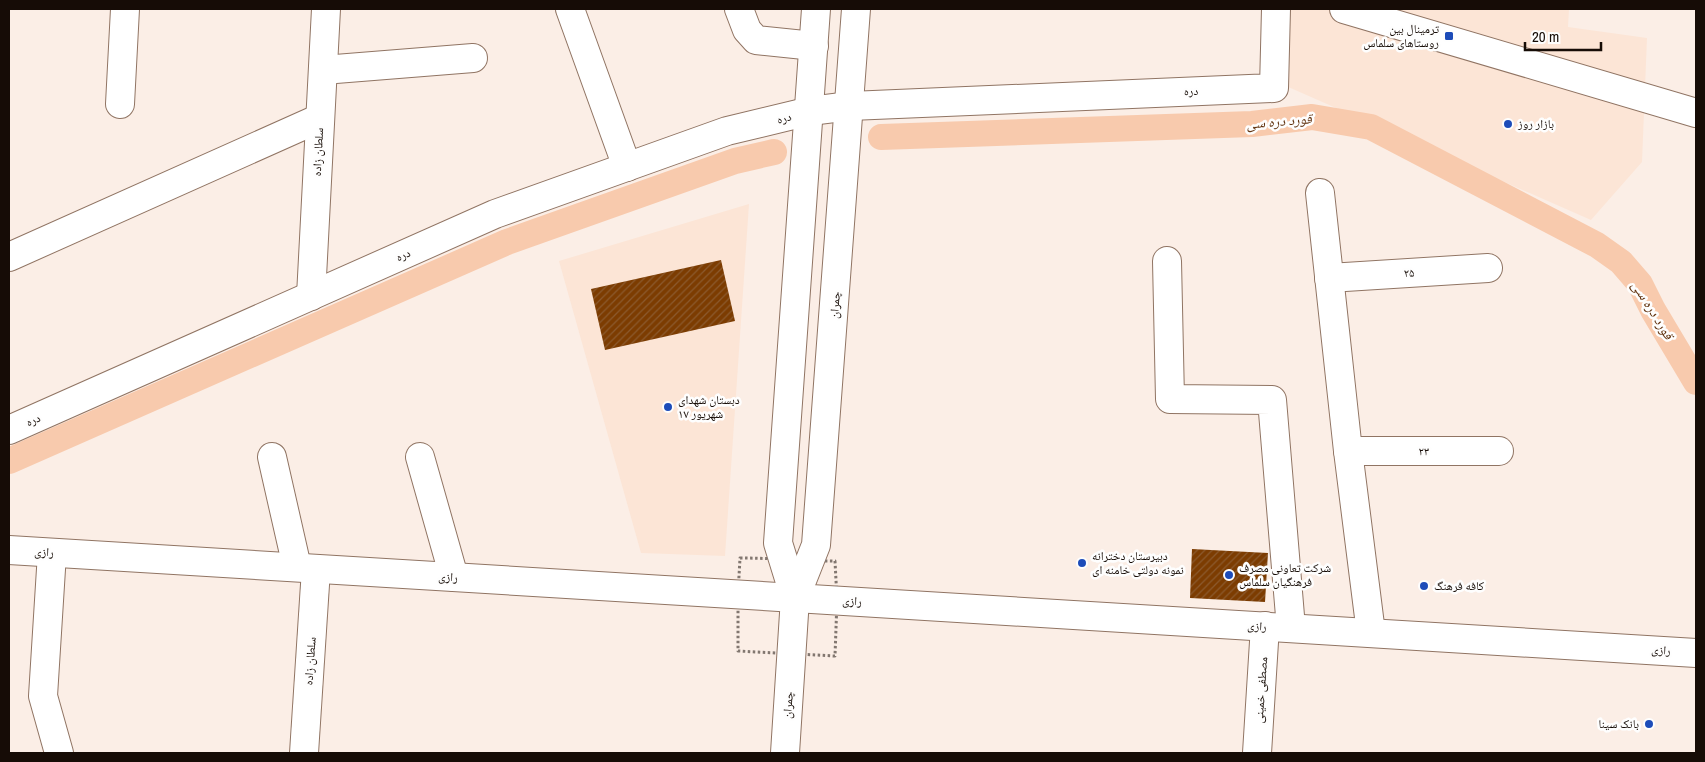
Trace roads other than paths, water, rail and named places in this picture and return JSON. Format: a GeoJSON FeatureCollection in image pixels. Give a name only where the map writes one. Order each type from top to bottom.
{"type":"FeatureCollection","features":[{"type":"Feature","properties":{"kind":"street"},"geometry":{"type":"LineString","coordinates":[[120,104],[125,9]]}},
{"type":"Feature","properties":{"kind":"street","name":"سلطان زاده"},"geometry":{"type":"LineString","coordinates":[[311,296],[326,9]]}},
{"type":"Feature","properties":{"kind":"street"},"geometry":{"type":"LineString","coordinates":[[570,9],[627,167]]}},
{"type":"Feature","properties":{"kind":"street"},"geometry":{"type":"LineString","coordinates":[[739,9],[746,30],[756,40],[814,46]]}},
{"type":"Feature","properties":{"kind":"street","name":"چمران"},"geometry":{"type":"LineString","coordinates":[[795,598],[778,543],[816,9]]}},
{"type":"Feature","properties":{"kind":"street","name":"چمران"},"geometry":{"type":"LineString","coordinates":[[785,753],[795,598],[816,545],[856,9]]}},
{"type":"Feature","properties":{"kind":"street","name":"دره"},"geometry":{"type":"LineString","coordinates":[[9,430],[496,214],[727,131],[810,111],[850,106],[1274,88],[1276,9]]}},
{"type":"Feature","properties":{"kind":"street"},"geometry":{"type":"LineString","coordinates":[[1344,9],[1696,113]]}},
{"type":"Feature","properties":{"kind":"street"},"geometry":{"type":"LineString","coordinates":[[322,70],[474,58]]}},
{"type":"Feature","properties":{"kind":"street"},"geometry":{"type":"LineString","coordinates":[[9,257],[320,118]]}},
{"type":"Feature","properties":{"kind":"street"},"geometry":{"type":"LineString","coordinates":[[1320,193],[1348,451],[1371,632]]}},
{"type":"Feature","properties":{"kind":"street","name":"مصطفی خمینی"},"geometry":{"type":"LineString","coordinates":[[1167,262],[1170,399],[1272,400],[1278,627],[1257,753]]}},
{"type":"Feature","properties":{"kind":"street","name":"۲۵"},"geometry":{"type":"LineString","coordinates":[[1329,278],[1488,268]]}},
{"type":"Feature","properties":{"kind":"street","name":"۲۳"},"geometry":{"type":"LineString","coordinates":[[1348,451],[1499,451]]}},
{"type":"Feature","properties":{"kind":"street","name":"سلطان زاده"},"geometry":{"type":"LineString","coordinates":[[272,457],[306,568],[304,753]]}},
{"type":"Feature","properties":{"kind":"street"},"geometry":{"type":"LineString","coordinates":[[420,457],[454,577]]}},
{"type":"Feature","properties":{"kind":"street","name":"رازی"},"geometry":{"type":"LineString","coordinates":[[9,550],[1696,653]]}},
{"type":"Feature","properties":{"kind":"street"},"geometry":{"type":"LineString","coordinates":[[52,552],[44,696],[59,753]]}},
{"type":"Feature","properties":{"kind":"waterway","name":"قورد دره سی"},"geometry":{"type":"LineString","coordinates":[[881,137],[1252,124],[1312,117],[1371,127],[1597,245],[1621,262],[1640,284],[1653,310],[1696,382]]}},
{"type":"Feature","properties":{"kind":"waterway"},"geometry":{"type":"LineString","coordinates":[[9,461],[507,242],[735,161],[774,152]]}},
{"type":"Feature","properties":{"kind":"place","name":"ترمینال بین روستاهای سلماس"},"geometry":{"type":"Point","coordinates":[1449,36]}},
{"type":"Feature","properties":{"kind":"place","name":"بازار روز"},"geometry":{"type":"Point","coordinates":[1508,124]}},
{"type":"Feature","properties":{"kind":"place","name":"دبستان شهدای ۱۷ شهریور"},"geometry":{"type":"Point","coordinates":[668,407]}},
{"type":"Feature","properties":{"kind":"place","name":"دبیرستان دخترانه نمونه دولتی خامنه ای"},"geometry":{"type":"Point","coordinates":[1082,563]}},
{"type":"Feature","properties":{"kind":"place","name":"شرکت تعاونی مصرف فرهنگیان سلماس"},"geometry":{"type":"Point","coordinates":[1229,575]}},
{"type":"Feature","properties":{"kind":"place","name":"کافه فرهنگ"},"geometry":{"type":"Point","coordinates":[1424,586]}},
{"type":"Feature","properties":{"kind":"place","name":"بانک سینا"},"geometry":{"type":"Point","coordinates":[1649,724]}}]}
